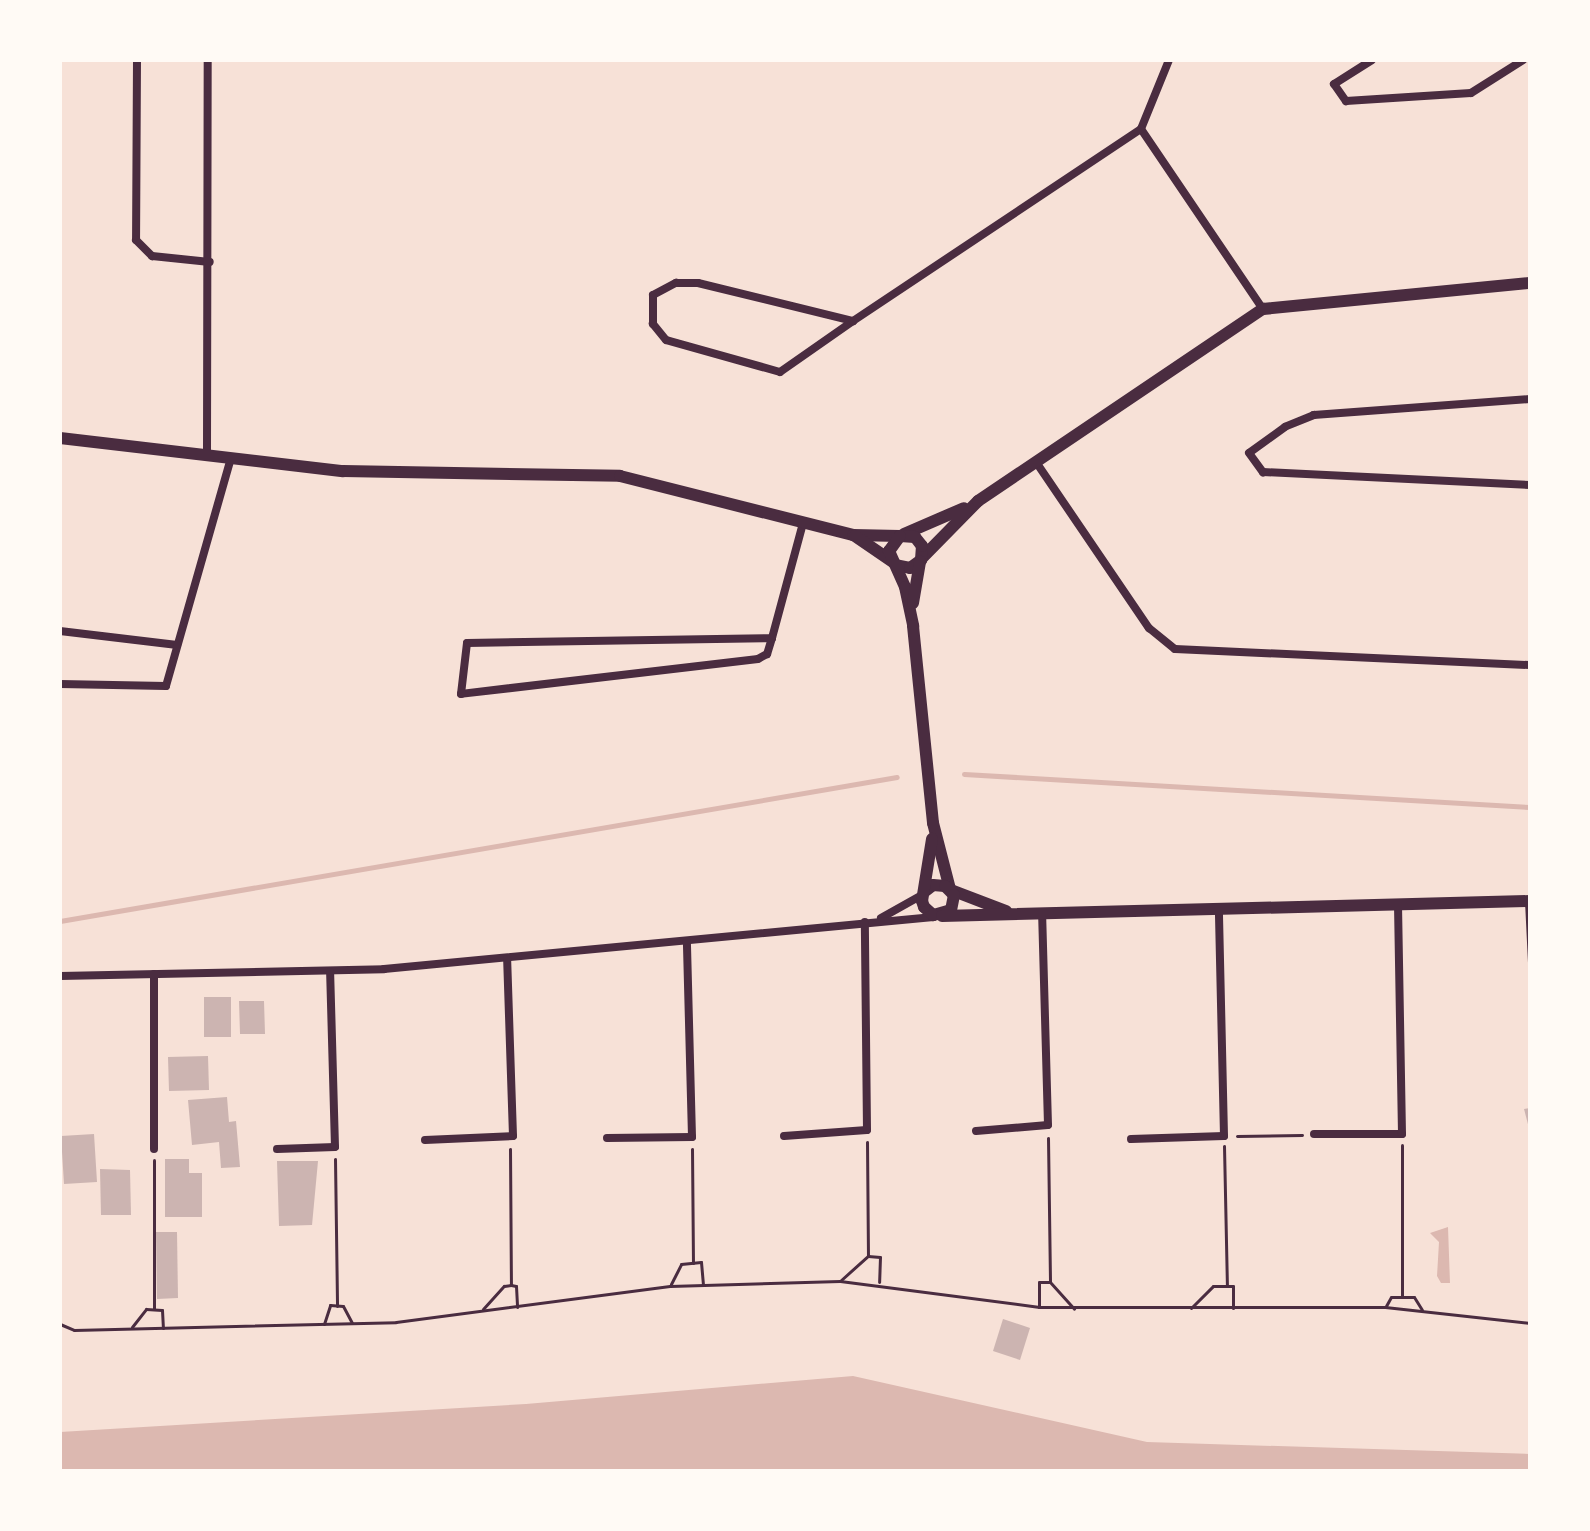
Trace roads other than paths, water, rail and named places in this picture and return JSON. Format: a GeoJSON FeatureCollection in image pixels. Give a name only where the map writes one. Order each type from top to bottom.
{"type":"FeatureCollection","features":[{"type":"Feature","properties":{"kind":"street"},"geometry":{"type":"LineString","coordinates":[[137,60],[136,240],[152,256],[210,262]]}},
{"type":"Feature","properties":{"kind":"street"},"geometry":{"type":"LineString","coordinates":[[207,455],[210,262],[208,60]]}},
{"type":"Feature","properties":{"kind":"street"},"geometry":{"type":"LineString","coordinates":[[853,321],[698,283],[676,283],[653,295],[653,324],[666,340],[780,372],[1141,129],[1169,60]]}},
{"type":"Feature","properties":{"kind":"street"},"geometry":{"type":"LineString","coordinates":[[1372,60],[1334,84],[1346,101],[1471,93],[1523,60]]}},
{"type":"Feature","properties":{"kind":"street"},"geometry":{"type":"LineString","coordinates":[[1141,129],[1263,309]]}},
{"type":"Feature","properties":{"kind":"street"},"geometry":{"type":"LineString","coordinates":[[941,916],[954,906],[933,823],[913,626],[889,551],[902,535],[978,501],[1263,309],[1530,283]]}},
{"type":"Feature","properties":{"kind":"street"},"geometry":{"type":"LineString","coordinates":[[1530,399],[1314,415],[1285,427],[1249,453],[1263,472],[1530,485]]}},
{"type":"Feature","properties":{"kind":"street"},"geometry":{"type":"LineString","coordinates":[[60,438],[343,471],[620,476],[853,535],[902,535],[919,541],[921,559],[913,626]]}},
{"type":"Feature","properties":{"kind":"street"},"geometry":{"type":"LineString","coordinates":[[60,684],[166,686],[231,458]]}},
{"type":"Feature","properties":{"kind":"street"},"geometry":{"type":"LineString","coordinates":[[1036,462],[1149,628],[1175,649],[1530,665]]}},
{"type":"Feature","properties":{"kind":"street"},"geometry":{"type":"LineString","coordinates":[[853,535],[895,564],[910,568],[978,501]]}},
{"type":"Feature","properties":{"kind":"street"},"geometry":{"type":"LineString","coordinates":[[772,638],[467,643],[461,694],[758,659],[767,654],[772,638],[803,523]]}},
{"type":"Feature","properties":{"kind":"street"},"geometry":{"type":"LineString","coordinates":[[60,631],[177,645]]}},
{"type":"Feature","properties":{"kind":"street"},"geometry":{"type":"LineString","coordinates":[[933,823],[924,907],[941,916]]}},
{"type":"Feature","properties":{"kind":"street"},"geometry":{"type":"LineString","coordinates":[[869,922],[924,893],[933,885],[1013,913]]}},
{"type":"Feature","properties":{"kind":"street"},"geometry":{"type":"LineString","coordinates":[[60,976],[330,972],[507,959],[941,916],[1528,901]]}},
{"type":"Feature","properties":{"kind":"street"},"geometry":{"type":"LineString","coordinates":[[1314,1134],[1402,1134],[1398,904]]}},
{"type":"Feature","properties":{"kind":"street"},"geometry":{"type":"LineString","coordinates":[[1131,1139],[1224,1136],[1219,907]]}},
{"type":"Feature","properties":{"kind":"street"},"geometry":{"type":"LineString","coordinates":[[976,1131],[1048,1125],[1042,912]]}},
{"type":"Feature","properties":{"kind":"street"},"geometry":{"type":"LineString","coordinates":[[784,1136],[867,1130],[869,922]]}},
{"type":"Feature","properties":{"kind":"street"},"geometry":{"type":"LineString","coordinates":[[607,1138],[692,1137],[687,941]]}},
{"type":"Feature","properties":{"kind":"street"},"geometry":{"type":"LineString","coordinates":[[425,1140],[513,1136],[507,959]]}},
{"type":"Feature","properties":{"kind":"street"},"geometry":{"type":"LineString","coordinates":[[277,1149],[335,1147],[330,972]]}},
{"type":"Feature","properties":{"kind":"street"},"geometry":{"type":"LineString","coordinates":[[154,974],[154,1149]]}},
{"type":"Feature","properties":{"kind":"lane"},"geometry":{"type":"LineString","coordinates":[[1528,901],[1530,963]]}},
{"type":"Feature","properties":{"kind":"waterway"},"geometry":{"type":"LineString","coordinates":[[964,774],[1530,807]]}},
{"type":"Feature","properties":{"kind":"waterway"},"geometry":{"type":"LineString","coordinates":[[60,921],[897,777]]}}]}
